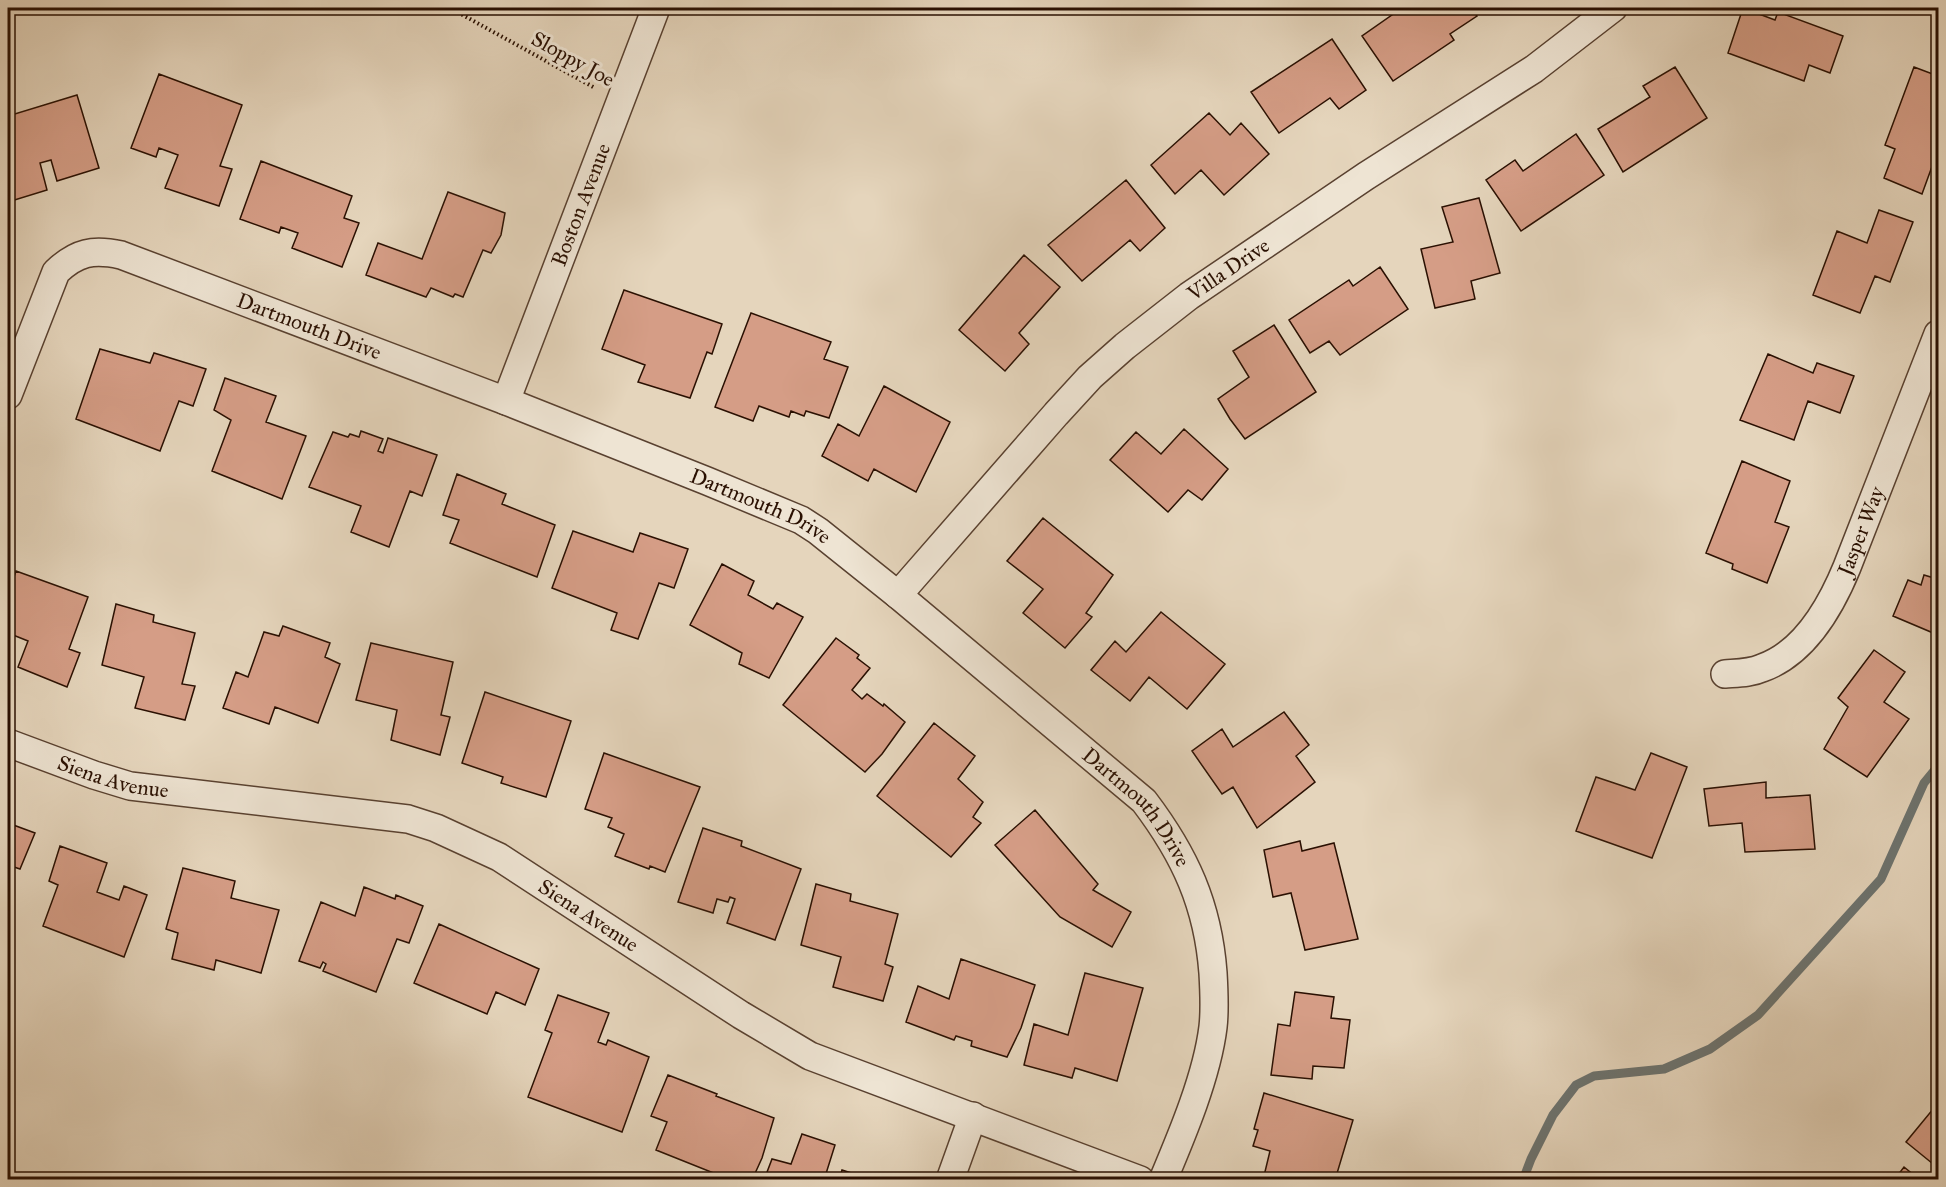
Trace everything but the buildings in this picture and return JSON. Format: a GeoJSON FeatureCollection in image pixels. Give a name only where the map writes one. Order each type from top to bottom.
{"type":"FeatureCollection","features":[{"type":"Feature","properties":{"kind":"street","name":"Boston Avenue"},"geometry":{"type":"LineString","coordinates":[[506,401],[656,8]]}},
{"type":"Feature","properties":{"kind":"street","name":"Villa Drive"},"geometry":{"type":"LineString","coordinates":[[898,595],[1056,414],[1125,346],[1189,296],[1366,176],[1534,69],[1613,8]]}},
{"type":"Feature","properties":{"kind":"street","name":"Dartmouth Drive"},"geometry":{"type":"LineString","coordinates":[[8,395],[56,272],[68,260],[81,254],[101,252],[122,255],[506,401],[801,520],[818,531],[1144,801],[1163,826],[1189,872],[1205,917],[1211,946],[1214,986],[1213,1028],[1193,1105],[1163,1179]]}},
{"type":"Feature","properties":{"kind":"street","name":"Jasper Way"},"geometry":{"type":"LineString","coordinates":[[1725,674],[1762,668],[1779,660],[1794,649],[1823,614],[1843,578],[1938,334]]}},
{"type":"Feature","properties":{"kind":"street","name":"Siena Avenue"},"geometry":{"type":"LineString","coordinates":[[8,743],[130,786],[408,819],[436,828],[499,857],[810,1056],[1140,1179]]}},
{"type":"Feature","properties":{"kind":"street"},"geometry":{"type":"LineString","coordinates":[[950,1179],[973,1116]]}},
{"type":"Feature","properties":{"kind":"path","name":"Sloppy Joe"},"geometry":{"type":"LineString","coordinates":[[450,8],[620,101]]}},
{"type":"Feature","properties":{"kind":"waterway"},"geometry":{"type":"LineString","coordinates":[[1523,1180],[1553,1115],[1576,1085],[1594,1076],[1664,1069],[1710,1049],[1758,1015],[1881,879],[1924,783],[1938,766]]}}]}
